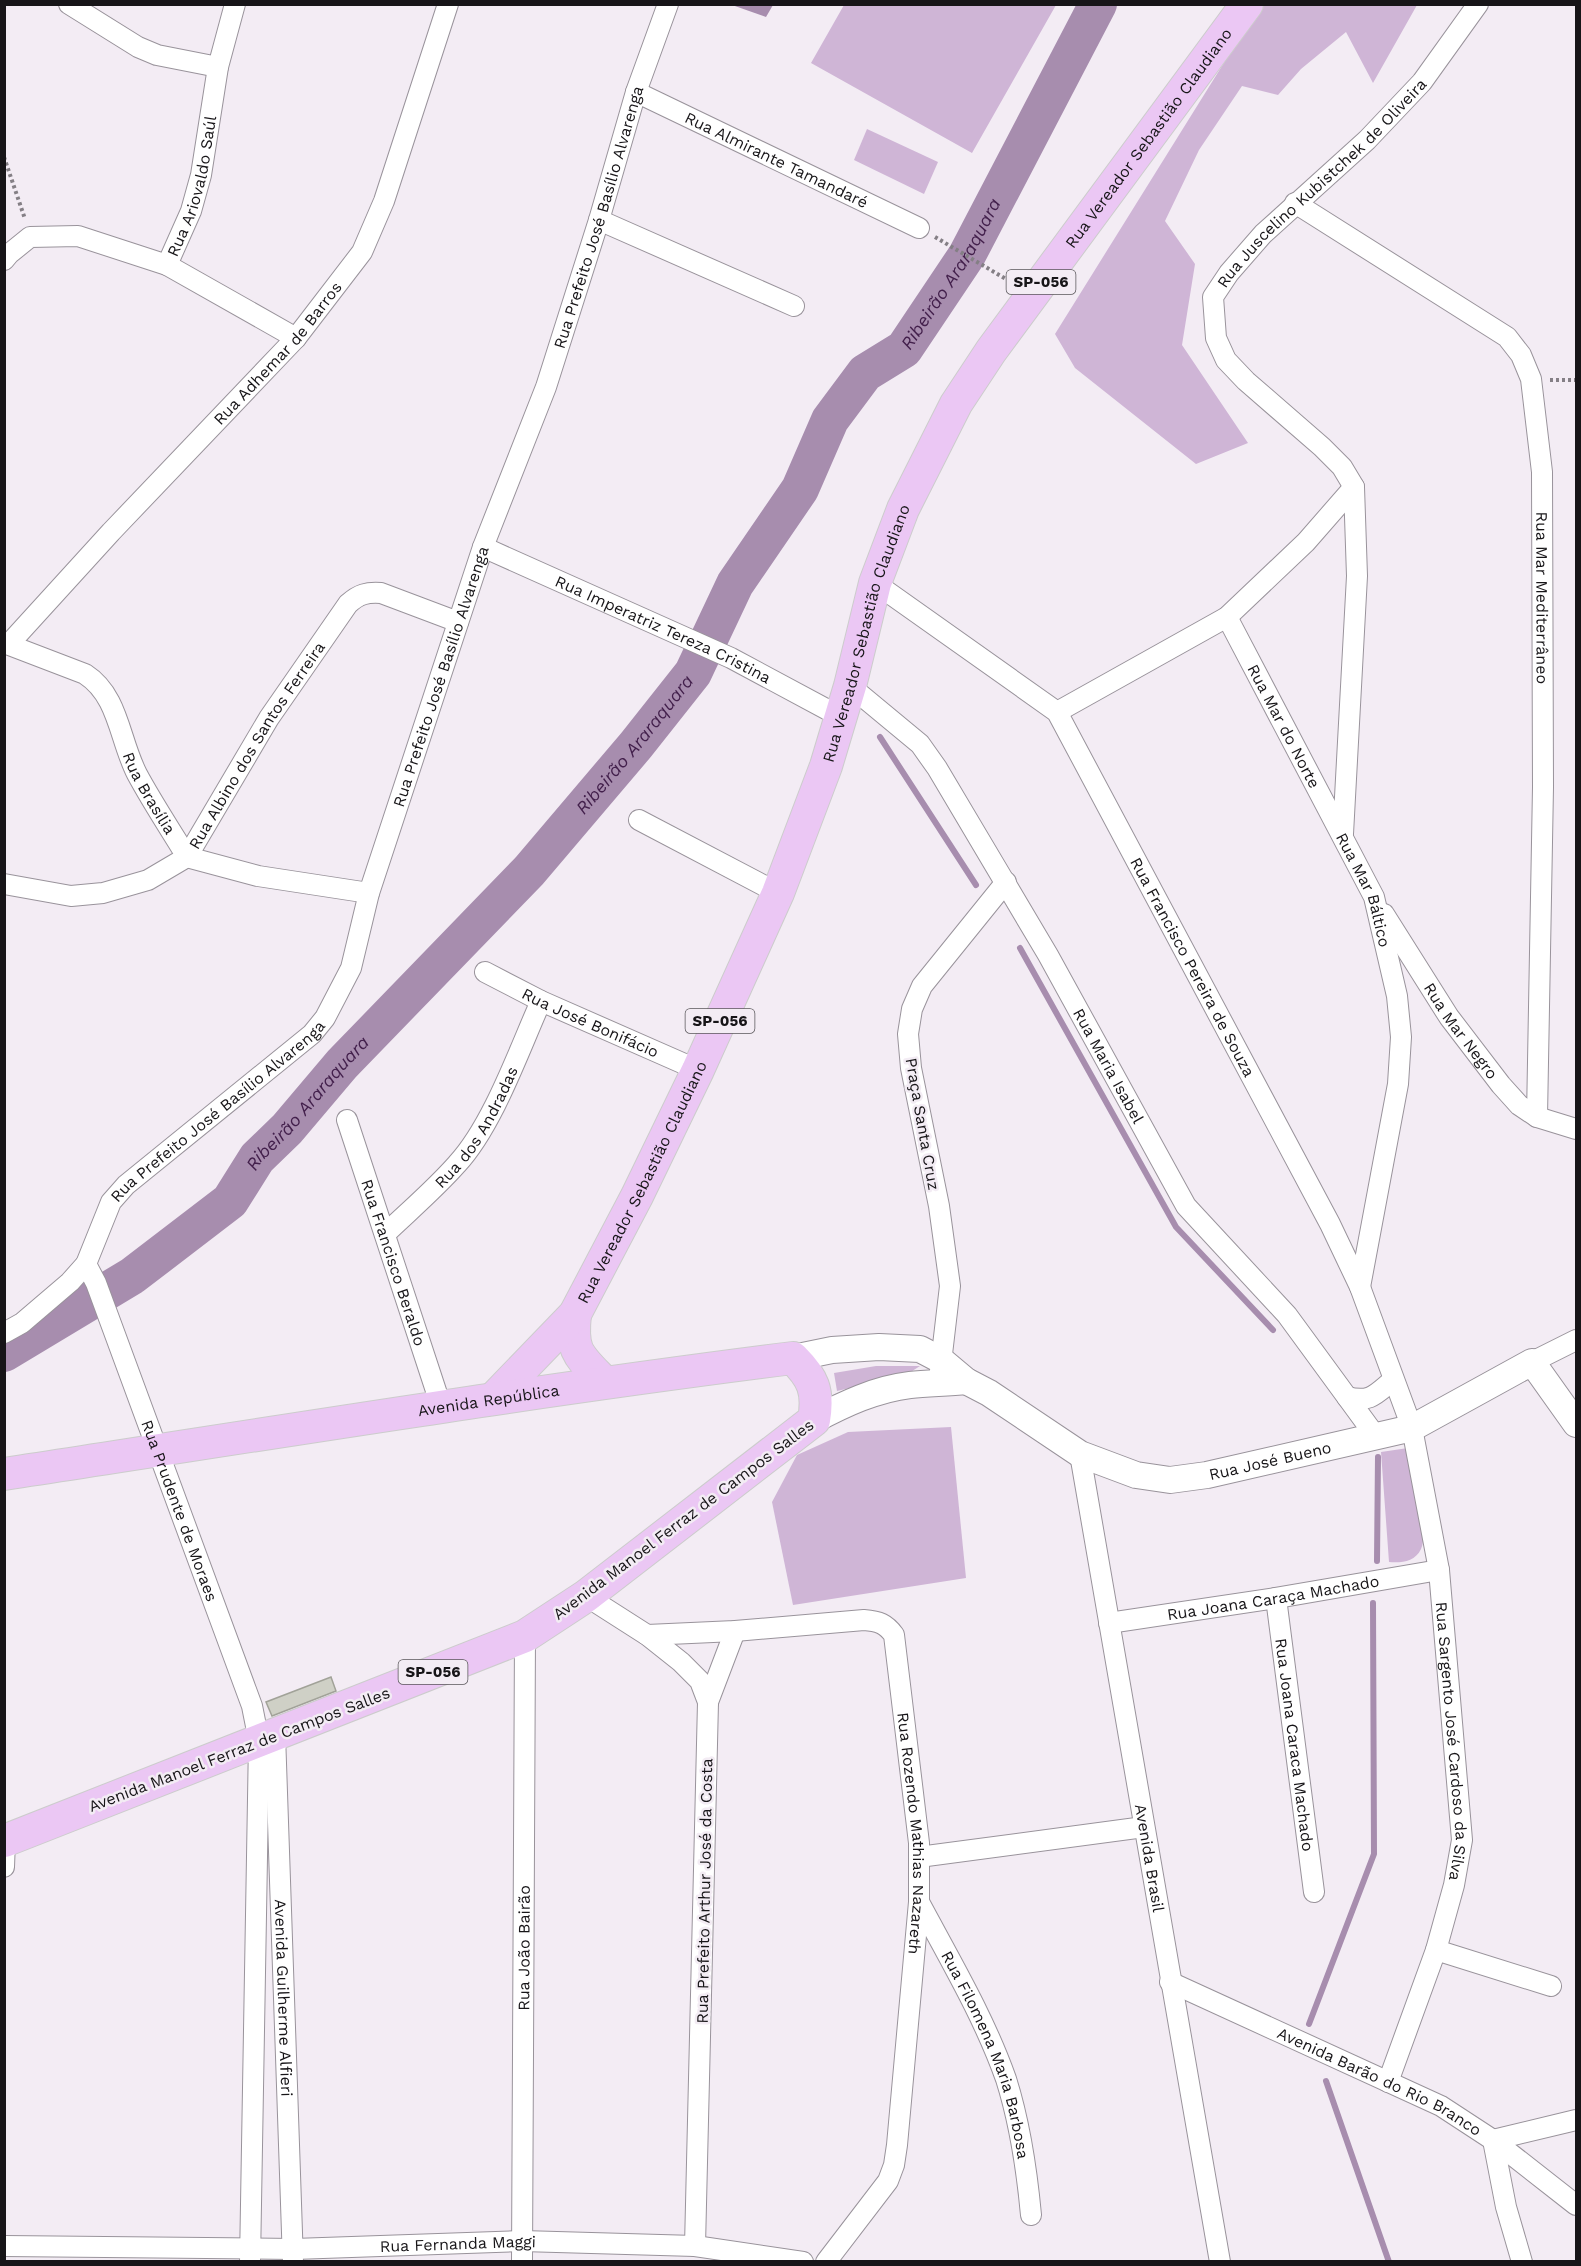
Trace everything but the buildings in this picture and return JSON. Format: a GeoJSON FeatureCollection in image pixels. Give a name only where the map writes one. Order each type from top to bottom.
{"type":"FeatureCollection","features":[{"type":"Feature","properties":{"kind":"main road","name":"Rua Vereador Sebastião Claudiano"},"geometry":{"type":"LineString","coordinates":[[575,1314],[637,1196],[698,1070],[778,893],[826,766],[850,686],[874,583],[903,508],[956,404],[991,351],[1246,4]]}},
{"type":"Feature","properties":{"kind":"main road","name":"SP-056"},"geometry":{"type":"LineString","coordinates":[[575,1314],[572,1336],[576,1351],[604,1382]]}},
{"type":"Feature","properties":{"kind":"main road","name":"SP-056"},"geometry":{"type":"LineString","coordinates":[[493,1399],[575,1314]]}},
{"type":"Feature","properties":{"kind":"main road","name":"Avenida República"},"geometry":{"type":"LineString","coordinates":[[4,1474],[604,1382],[793,1358]]}},
{"type":"Feature","properties":{"kind":"main road"},"geometry":{"type":"LineString","coordinates":[[793,1358],[804,1369],[812,1384],[817,1401],[814,1420]]}},
{"type":"Feature","properties":{"kind":"main road","name":"Avenida Manoel Ferraz de Campos Salles"},"geometry":{"type":"LineString","coordinates":[[5,1840],[525,1636],[585,1596],[814,1420]]}},
{"type":"Feature","properties":{"kind":"street"},"geometry":{"type":"LineString","coordinates":[[69,4],[138,47],[178,61],[218,67]]}},
{"type":"Feature","properties":{"kind":"street","name":"Rua Ariovaldo Saúl"},"geometry":{"type":"LineString","coordinates":[[30,237],[78,236],[168,265],[191,211],[201,175],[218,67],[235,4]]}},
{"type":"Feature","properties":{"kind":"street","name":"Rua Adhemar de Barros"},"geometry":{"type":"LineString","coordinates":[[7,644],[296,338],[362,252],[375,224],[448,4]]}},
{"type":"Feature","properties":{"kind":"street","name":"Rua Prefeito José Basílio Alvarenga"},"geometry":{"type":"LineString","coordinates":[[86,1264],[111,1202],[126,1185],[312,1034],[325,1018],[351,968],[369,893],[458,622],[483,547],[546,387],[599,220],[636,92],[668,4]]}},
{"type":"Feature","properties":{"kind":"street","name":"Rua Juscelino Kubistchek de Oliveira"},"geometry":{"type":"LineString","coordinates":[[1354,487],[1342,467],[1322,447],[1246,381],[1226,360],[1216,338],[1213,318],[1214,297],[1228,273],[1263,234],[1367,140],[1422,82],[1478,4]]}},
{"type":"Feature","properties":{"kind":"street","name":"Rua Almirante Tamandaré"},"geometry":{"type":"LineString","coordinates":[[636,92],[919,228]]}},
{"type":"Feature","properties":{"kind":"street","name":"Rua Mar Mediterrâneo"},"geometry":{"type":"LineString","coordinates":[[1295,203],[1508,337],[1521,355],[1531,379],[1542,483],[1543,787],[1536,1117]]}},
{"type":"Feature","properties":{"kind":"street"},"geometry":{"type":"LineString","coordinates":[[599,220],[794,306]]}},
{"type":"Feature","properties":{"kind":"street"},"geometry":{"type":"LineString","coordinates":[[4,260],[30,237]]}},
{"type":"Feature","properties":{"kind":"street"},"geometry":{"type":"LineString","coordinates":[[168,265],[296,338]]}},
{"type":"Feature","properties":{"kind":"street"},"geometry":{"type":"LineString","coordinates":[[1057,712],[1227,617],[1306,542],[1354,487]]}},
{"type":"Feature","properties":{"kind":"street","name":"Rua Mar Báltico"},"geometry":{"type":"LineString","coordinates":[[1354,487],[1357,576],[1343,834],[1374,897],[1397,996],[1401,1037],[1398,1084],[1360,1287]]}},
{"type":"Feature","properties":{"kind":"street","name":"Rua Imperatriz Tereza Cristina"},"geometry":{"type":"LineString","coordinates":[[483,547],[731,658],[841,717]]}},
{"type":"Feature","properties":{"kind":"street","name":"Rua Francisco Pereira de Souza"},"geometry":{"type":"LineString","coordinates":[[874,583],[1057,712],[1324,1214],[1360,1287],[1412,1428]]}},
{"type":"Feature","properties":{"kind":"street","name":"Rua Albino dos Santos Ferreira"},"geometry":{"type":"LineString","coordinates":[[4,884],[71,896],[103,893],[148,880],[187,857],[269,718],[348,604],[357,596],[369,592],[381,593],[458,622]]}},
{"type":"Feature","properties":{"kind":"street","name":"Rua Mar do Norte"},"geometry":{"type":"LineString","coordinates":[[1227,617],[1343,834]]}},
{"type":"Feature","properties":{"kind":"street","name":"Rua Brasília"},"geometry":{"type":"LineString","coordinates":[[7,644],[85,674],[96,681],[113,708],[136,773],[187,857]]}},
{"type":"Feature","properties":{"kind":"street","name":"Rua Maria Isabel"},"geometry":{"type":"LineString","coordinates":[[850,686],[920,744],[1006,882],[1124,1090],[1186,1206],[1287,1315],[1377,1438]]}},
{"type":"Feature","properties":{"kind":"street"},"geometry":{"type":"LineString","coordinates":[[639,820],[778,893]]}},
{"type":"Feature","properties":{"kind":"street"},"geometry":{"type":"LineString","coordinates":[[187,857],[258,876],[369,893]]}},
{"type":"Feature","properties":{"kind":"street","name":"Praça Santa Cruz"},"geometry":{"type":"LineString","coordinates":[[940,1372],[950,1286],[939,1206],[911,1068],[908,1034],[912,1008],[922,986],[1006,882]]}},
{"type":"Feature","properties":{"kind":"street","name":"Rua Mar Negro"},"geometry":{"type":"LineString","coordinates":[[1374,897],[1449,1017],[1501,1085],[1520,1105],[1536,1117],[1576,1129]]}},
{"type":"Feature","properties":{"kind":"street","name":"Rua José Bonifácio"},"geometry":{"type":"LineString","coordinates":[[485,972],[541,1001],[698,1070]]}},
{"type":"Feature","properties":{"kind":"street","name":"Rua dos Andradas"},"geometry":{"type":"LineString","coordinates":[[385,1234],[458,1163],[477,1135],[499,1095],[541,1001]]}},
{"type":"Feature","properties":{"kind":"street","name":"Rua Francisco Beraldo"},"geometry":{"type":"LineString","coordinates":[[347,1120],[441,1406]]}},
{"type":"Feature","properties":{"kind":"street"},"geometry":{"type":"LineString","coordinates":[[4,1334],[22,1323],[70,1282],[86,1264]]}},
{"type":"Feature","properties":{"kind":"street","name":"Rua Prudente de Moraes"},"geometry":{"type":"LineString","coordinates":[[86,1264],[96,1282],[252,1706],[267,1738]]}},
{"type":"Feature","properties":{"kind":"street","name":"Rua José Bueno"},"geometry":{"type":"LineString","coordinates":[[966,1381],[990,1393],[1080,1454],[1136,1475],[1170,1480],[1206,1475],[1243,1465],[1377,1438],[1412,1428],[1576,1340]]}},
{"type":"Feature","properties":{"kind":"street","name":"Avenida República"},"geometry":{"type":"LineString","coordinates":[[793,1358],[832,1350],[909,1347],[920,1349],[940,1372],[966,1381]]}},
{"type":"Feature","properties":{"kind":"street"},"geometry":{"type":"LineString","coordinates":[[1532,1362],[1576,1424]]}},
{"type":"Feature","properties":{"kind":"street","name":"Avenida Manoel Ferraz de Campos Salles"},"geometry":{"type":"LineString","coordinates":[[814,1420],[862,1396],[910,1385],[940,1372]]}},
{"type":"Feature","properties":{"kind":"street"},"geometry":{"type":"LineString","coordinates":[[1347,1397],[1362,1400],[1372,1397],[1394,1380]]}},
{"type":"Feature","properties":{"kind":"street","name":"Rua Sargento José Cardoso da Silva"},"geometry":{"type":"LineString","coordinates":[[1388,2082],[1436,1950],[1454,1885],[1462,1840],[1439,1570],[1412,1428]]}},
{"type":"Feature","properties":{"kind":"street","name":"Avenida Brasil"},"geometry":{"type":"LineString","coordinates":[[1080,1454],[1220,2262]]}},
{"type":"Feature","properties":{"kind":"street","name":"Rua Joana Caraça Machado"},"geometry":{"type":"LineString","coordinates":[[1109,1623],[1439,1570]]}},
{"type":"Feature","properties":{"kind":"street","name":"Rua Prefeito Arthur José da Costa"},"geometry":{"type":"LineString","coordinates":[[585,1596],[647,1635],[681,1662],[700,1680],[708,1702],[696,2246]]}},
{"type":"Feature","properties":{"kind":"street","name":"Rua Joana Caraca Machado"},"geometry":{"type":"LineString","coordinates":[[1276,1598],[1314,1892]]}},
{"type":"Feature","properties":{"kind":"street","name":"Rua Rozendo Mathias Nazareth"},"geometry":{"type":"LineString","coordinates":[[647,1635],[735,1631],[864,1620],[877,1621],[887,1626],[894,1635],[919,1857],[919,1902],[894,2165],[888,2181],[826,2262]]}},
{"type":"Feature","properties":{"kind":"street"},"geometry":{"type":"LineString","coordinates":[[708,1702],[735,1631]]}},
{"type":"Feature","properties":{"kind":"street","name":"Rua João Bairão"},"geometry":{"type":"LineString","coordinates":[[522,2262],[525,1636]]}},
{"type":"Feature","properties":{"kind":"street","name":"Avenida Guilherme Alfieri"},"geometry":{"type":"LineString","coordinates":[[250,2255],[267,1738]]}},
{"type":"Feature","properties":{"kind":"street","name":"Avenida Guilherme Alfieri"},"geometry":{"type":"LineString","coordinates":[[267,1738],[293,2255]]}},
{"type":"Feature","properties":{"kind":"street"},"geometry":{"type":"LineString","coordinates":[[919,1857],[1144,1827]]}},
{"type":"Feature","properties":{"kind":"street"},"geometry":{"type":"LineString","coordinates":[[4,1867],[5,1840]]}},
{"type":"Feature","properties":{"kind":"street","name":"Rua Filomena Maria Barbosa"},"geometry":{"type":"LineString","coordinates":[[919,1902],[979,2013],[1006,2081],[1027,2170],[1031,2215]]}},
{"type":"Feature","properties":{"kind":"street"},"geometry":{"type":"LineString","coordinates":[[1436,1950],[1551,1986]]}},
{"type":"Feature","properties":{"kind":"street","name":"Avenida Barão do Rio Branco"},"geometry":{"type":"LineString","coordinates":[[1170,1982],[1441,2106],[1493,2140],[1576,2205]]}},
{"type":"Feature","properties":{"kind":"street"},"geometry":{"type":"LineString","coordinates":[[1522,2262],[1506,2207],[1493,2140],[1576,2120]]}},
{"type":"Feature","properties":{"kind":"street","name":"Rua Fernanda Maggi"},"geometry":{"type":"LineString","coordinates":[[4,2246],[293,2255],[522,2241],[696,2246],[723,2256],[803,2262]]}},
{"type":"Feature","properties":{"kind":"path"},"geometry":{"type":"LineString","coordinates":[[4,157],[30,237]]}},
{"type":"Feature","properties":{"kind":"path"},"geometry":{"type":"LineString","coordinates":[[919,228],[1032,295]]}},
{"type":"Feature","properties":{"kind":"path"},"geometry":{"type":"LineString","coordinates":[[1531,379],[1576,380]]}},
{"type":"Feature","properties":{"kind":"shaded area"},"geometry":{"type":"Polygon","coordinates":[[[773,4],[766,17],[732,5],[773,4]]]}},
{"type":"Feature","properties":{"kind":"shaded area"},"geometry":{"type":"Polygon","coordinates":[[[844,5],[1056,5],[972,153],[811,63],[844,5]]]}},
{"type":"Feature","properties":{"kind":"shaded area"},"geometry":{"type":"Polygon","coordinates":[[[1260,5],[1417,5],[1373,83],[1346,32],[1301,69],[1278,95],[1242,86],[1199,150],[1165,221],[1195,264],[1182,345],[1248,443],[1196,464],[1075,368],[1055,334],[1260,5]]]}},
{"type":"Feature","properties":{"kind":"shaded area"},"geometry":{"type":"Polygon","coordinates":[[[867,129],[938,162],[924,194],[854,160],[867,129]]]}},
{"type":"Feature","properties":{"kind":"shaded area"},"geometry":{"type":"Polygon","coordinates":[[[876,1366],[920,1366],[906,1375],[837,1391],[834,1373],[876,1366]]]}},
{"type":"Feature","properties":{"kind":"shaded area"},"geometry":{"type":"Polygon","coordinates":[[[951,1427],[966,1578],[793,1605],[772,1502],[797,1455],[848,1432],[951,1427]]]}},
{"type":"Feature","properties":{"kind":"shaded area"},"geometry":{"type":"Polygon","coordinates":[[[1408,1448],[1420,1500],[1423,1540],[1421,1549],[1415,1557],[1403,1562],[1389,1562],[1381,1452],[1408,1448]]]}},
{"type":"Feature","properties":{"kind":"waterway","name":"Ribeirão Araraquara"},"geometry":{"type":"LineString","coordinates":[[4,1353],[132,1276],[230,1201],[257,1158],[287,1129],[342,1064],[529,871],[636,745],[693,673],[735,584],[800,489],[830,420],[865,373],[904,349],[967,255],[1098,4]]}},
{"type":"Feature","properties":{"kind":"waterway"},"geometry":{"type":"LineString","coordinates":[[880,737],[976,885]]}},
{"type":"Feature","properties":{"kind":"waterway"},"geometry":{"type":"LineString","coordinates":[[1020,948],[1176,1227],[1273,1330]]}},
{"type":"Feature","properties":{"kind":"waterway"},"geometry":{"type":"LineString","coordinates":[[1377,1561],[1378,1457]]}},
{"type":"Feature","properties":{"kind":"waterway"},"geometry":{"type":"LineString","coordinates":[[1309,2024],[1374,1854],[1373,1603]]}},
{"type":"Feature","properties":{"kind":"waterway"},"geometry":{"type":"LineString","coordinates":[[1326,2081],[1389,2262]]}}]}
